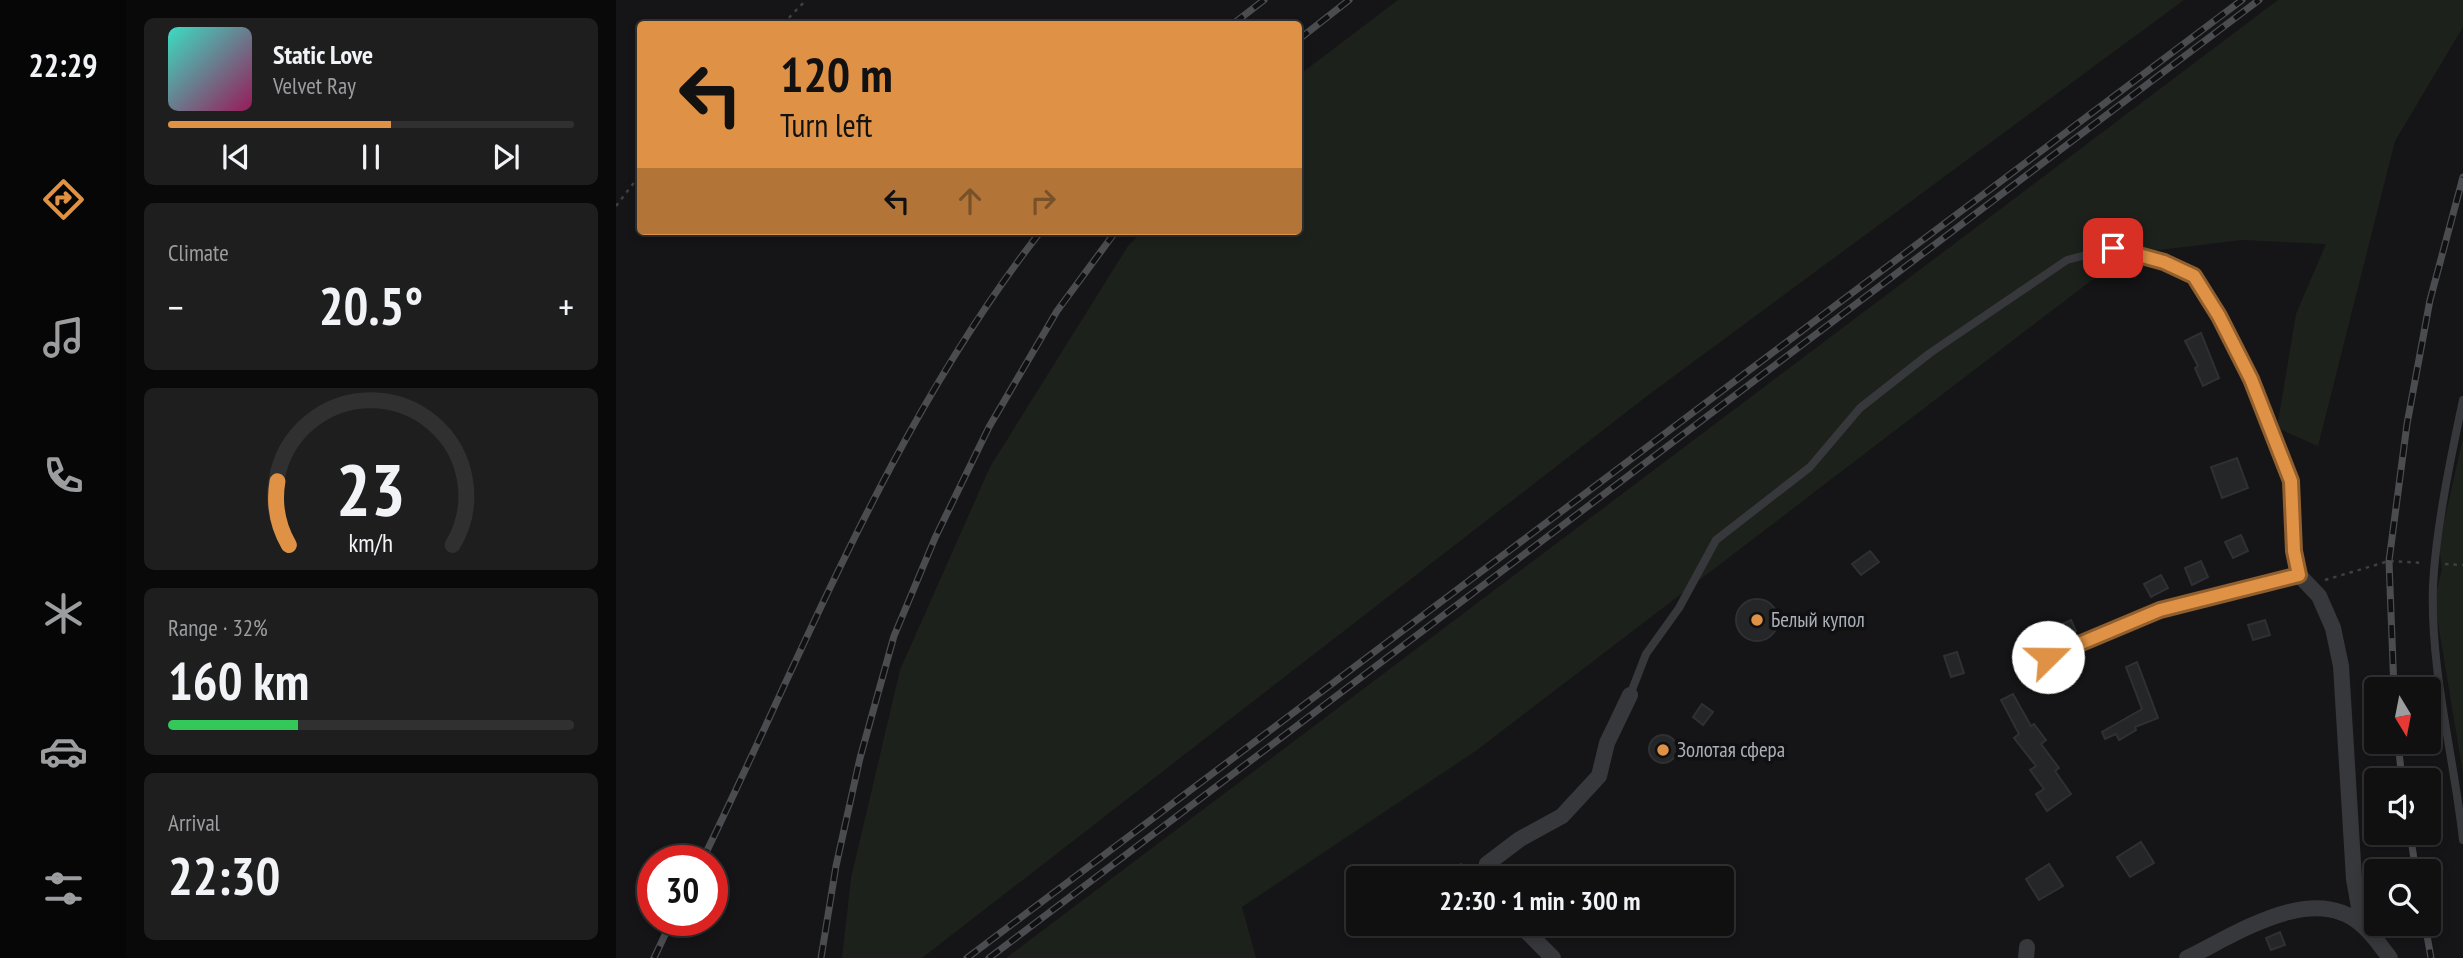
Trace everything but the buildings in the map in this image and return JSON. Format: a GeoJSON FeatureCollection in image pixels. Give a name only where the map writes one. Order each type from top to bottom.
{"type":"FeatureCollection","features":[{"type":"Feature","properties":{"kind":"street"},"geometry":{"type":"LineString","coordinates":[[2194,276],[2219,316],[2251,379],[2291,481],[2294,551],[2304,580],[2319,596],[2333,628],[2341,666],[2354,879],[2362,924]]}},
{"type":"Feature","properties":{"kind":"street"},"geometry":{"type":"LineString","coordinates":[[2025,666],[2160,610],[2304,580]]}},
{"type":"Feature","properties":{"kind":"street"},"geometry":{"type":"LineString","coordinates":[[1488,866],[1520,839],[1562,816],[1599,776],[1607,743],[1630,695]]}},
{"type":"Feature","properties":{"kind":"street"},"geometry":{"type":"LineString","coordinates":[[2188,958],[2285,911],[2322,908],[2362,924],[2390,958]]}},
{"type":"Feature","properties":{"kind":"street"},"geometry":{"type":"LineString","coordinates":[[1530,936],[1553,958]]}},
{"type":"Feature","properties":{"kind":"lane"},"geometry":{"type":"LineString","coordinates":[[1630,695],[1646,654],[1679,608],[1716,540],[1810,467],[1860,408],[1930,353],[2067,260],[2113,248],[2164,262],[2194,276]]}},
{"type":"Feature","properties":{"kind":"lane"},"geometry":{"type":"LineString","coordinates":[[2463,400],[2433,585],[2437,666],[2463,840]]}},
{"type":"Feature","properties":{"kind":"path"},"geometry":{"type":"LineString","coordinates":[[786,21],[806,0]]}},
{"type":"Feature","properties":{"kind":"path"},"geometry":{"type":"LineString","coordinates":[[616,205],[637,178]]}},
{"type":"Feature","properties":{"kind":"path"},"geometry":{"type":"LineString","coordinates":[[2304,580],[2389,561],[2463,565]]}},
{"type":"Feature","properties":{"kind":"shaded area"},"geometry":{"type":"Polygon","coordinates":[[[1398,0],[2184,0],[1651,393],[922,958],[842,958],[851,878],[900,670],[990,467],[1128,246],[1139,235],[1302,235],[1302,73],[1398,0]]]}},
{"type":"Feature","properties":{"kind":"shaded area"},"geometry":{"type":"Polygon","coordinates":[[[2278,0],[2463,0],[2463,27],[2395,141],[2318,446],[2277,428],[2296,314],[2326,244],[2242,240],[2126,254],[1477,750],[1242,907],[1256,958],[1006,958],[2278,0]]]}},
{"type":"Feature","properties":{"kind":"shaded area"},"geometry":{"type":"Polygon","coordinates":[[[2463,438],[2463,773],[2434,599],[2442,570],[2439,544],[2463,438]]]}},
{"type":"Feature","properties":{"kind":"railway"},"geometry":{"type":"LineString","coordinates":[[1237,21],[1264,0]]}},
{"type":"Feature","properties":{"kind":"railway"},"geometry":{"type":"LineString","coordinates":[[1302,37],[1349,0]]}},
{"type":"Feature","properties":{"kind":"railway"},"geometry":{"type":"LineString","coordinates":[[967,958],[2242,0]]}},
{"type":"Feature","properties":{"kind":"railway"},"geometry":{"type":"LineString","coordinates":[[989,958],[2259,0]]}},
{"type":"Feature","properties":{"kind":"railway"},"geometry":{"type":"LineString","coordinates":[[2393,677],[2389,561],[2407,424],[2430,300],[2463,177]]}},
{"type":"Feature","properties":{"kind":"railway"},"geometry":{"type":"LineString","coordinates":[[709,845],[816,617],[896,457],[940,379],[988,304],[1038,235]]}},
{"type":"Feature","properties":{"kind":"railway"},"geometry":{"type":"LineString","coordinates":[[821,958],[836,866],[860,758],[894,636],[935,538],[989,427],[1057,311],[1113,235]]}},
{"type":"Feature","properties":{"kind":"railway"},"geometry":{"type":"LineString","coordinates":[[2399,754],[2401,768]]}},
{"type":"Feature","properties":{"kind":"railway"},"geometry":{"type":"LineString","coordinates":[[2412,845],[2414,859]]}},
{"type":"Feature","properties":{"kind":"railway"},"geometry":{"type":"LineString","coordinates":[[654,958],[664,936]]}},
{"type":"Feature","properties":{"kind":"railway"},"geometry":{"type":"LineString","coordinates":[[2427,936],[2431,958]]}},
{"type":"Feature","properties":{"kind":"place","name":"Белый купол"},"geometry":{"type":"Point","coordinates":[1757,620]}},
{"type":"Feature","properties":{"kind":"place","name":"Золотая сфера"},"geometry":{"type":"Point","coordinates":[1663,750]}},
{"type":"Feature","properties":{"kind":"route"},"geometry":{"type":"LineString","coordinates":[[2048,657],[2160,610],[2299,575],[2294,551],[2291,481],[2251,379],[2219,316],[2194,276],[2164,262],[2113,248]]}}]}
